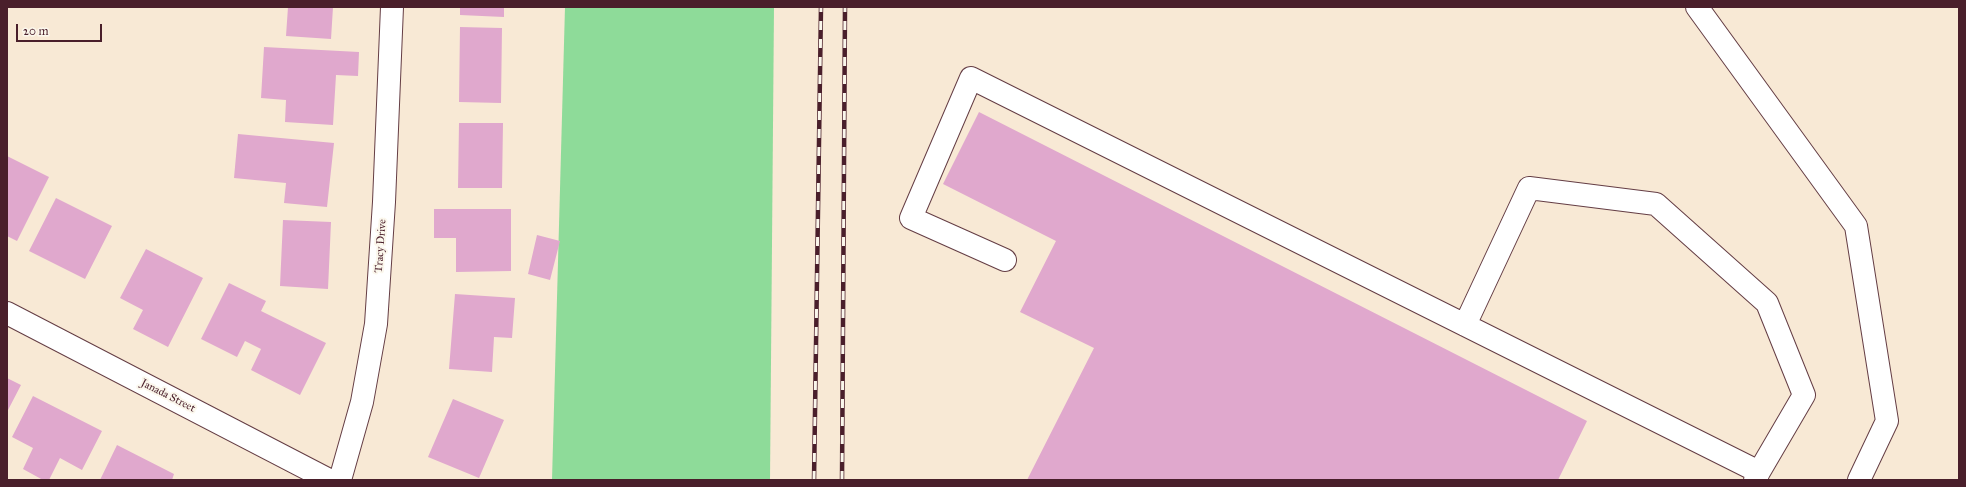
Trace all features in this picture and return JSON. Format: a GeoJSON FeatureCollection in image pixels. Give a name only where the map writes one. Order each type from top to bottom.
{"type":"FeatureCollection","features":[{"type":"Feature","properties":{"kind":"street","name":"Tracy Drive"},"geometry":{"type":"LineString","coordinates":[[340,480],[362,402],[376,324],[384,202],[392,7]]}},
{"type":"Feature","properties":{"kind":"street"},"geometry":{"type":"LineString","coordinates":[[1697,7],[1856,226],[1887,421],[1859,480]]}},
{"type":"Feature","properties":{"kind":"street"},"geometry":{"type":"LineString","coordinates":[[1005,260],[911,218],[971,78],[1465,325],[1757,476],[1804,395],[1766,303],[1656,204],[1529,188],[1465,325]]}},
{"type":"Feature","properties":{"kind":"street","name":"Janada Street"},"geometry":{"type":"LineString","coordinates":[[7,313],[329,480]]}},
{"type":"Feature","properties":{"kind":"green space"},"geometry":{"type":"Polygon","coordinates":[[[565,7],[774,7],[770,480],[552,480],[565,7]]]}},
{"type":"Feature","properties":{"kind":"building"},"geometry":{"type":"Polygon","coordinates":[[[288,7],[333,7],[331,39],[286,36],[288,7]]]}},
{"type":"Feature","properties":{"kind":"building"},"geometry":{"type":"Polygon","coordinates":[[[460,7],[504,7],[504,17],[460,15],[460,7]]]}},
{"type":"Feature","properties":{"kind":"building"},"geometry":{"type":"Polygon","coordinates":[[[460,27],[502,28],[501,103],[459,102],[460,27]]]}},
{"type":"Feature","properties":{"kind":"building"},"geometry":{"type":"Polygon","coordinates":[[[264,47],[359,52],[358,76],[336,75],[333,125],[285,122],[286,100],[261,98],[264,47]]]}},
{"type":"Feature","properties":{"kind":"building"},"geometry":{"type":"Polygon","coordinates":[[[979,112],[1587,421],[1558,480],[1027,480],[1094,348],[1020,312],[1056,241],[943,184],[979,112]]]}},
{"type":"Feature","properties":{"kind":"building"},"geometry":{"type":"Polygon","coordinates":[[[459,123],[503,123],[502,188],[458,188],[459,123]]]}},
{"type":"Feature","properties":{"kind":"building"},"geometry":{"type":"Polygon","coordinates":[[[238,134],[334,143],[327,207],[284,203],[286,183],[234,178],[238,134]]]}},
{"type":"Feature","properties":{"kind":"building"},"geometry":{"type":"Polygon","coordinates":[[[7,156],[49,177],[17,241],[7,236],[7,156]]]}},
{"type":"Feature","properties":{"kind":"building"},"geometry":{"type":"Polygon","coordinates":[[[56,198],[112,226],[85,279],[29,251],[56,198]]]}},
{"type":"Feature","properties":{"kind":"building"},"geometry":{"type":"Polygon","coordinates":[[[434,209],[511,209],[511,271],[456,272],[456,238],[434,238],[434,209]]]}},
{"type":"Feature","properties":{"kind":"building"},"geometry":{"type":"Polygon","coordinates":[[[283,220],[331,222],[328,289],[280,286],[283,220]]]}},
{"type":"Feature","properties":{"kind":"building"},"geometry":{"type":"Polygon","coordinates":[[[537,235],[560,241],[550,280],[528,274],[537,235]]]}},
{"type":"Feature","properties":{"kind":"building"},"geometry":{"type":"Polygon","coordinates":[[[146,249],[203,278],[168,347],[133,329],[143,310],[120,298],[146,249]]]}},
{"type":"Feature","properties":{"kind":"building"},"geometry":{"type":"Polygon","coordinates":[[[229,283],[266,301],[261,311],[326,343],[300,395],[251,370],[261,349],[245,341],[237,357],[201,339],[229,283]]]}},
{"type":"Feature","properties":{"kind":"building"},"geometry":{"type":"Polygon","coordinates":[[[455,294],[515,298],[512,338],[494,337],[492,372],[449,369],[455,294]]]}},
{"type":"Feature","properties":{"kind":"building"},"geometry":{"type":"Polygon","coordinates":[[[7,378],[21,385],[7,412],[7,378]]]}},
{"type":"Feature","properties":{"kind":"building"},"geometry":{"type":"Polygon","coordinates":[[[33,396],[102,431],[82,470],[60,458],[49,480],[43,480],[23,469],[33,448],[12,437],[33,396]]]}},
{"type":"Feature","properties":{"kind":"building"},"geometry":{"type":"Polygon","coordinates":[[[453,399],[504,420],[479,478],[428,457],[453,399]]]}},
{"type":"Feature","properties":{"kind":"building"},"geometry":{"type":"Polygon","coordinates":[[[117,445],[174,474],[172,480],[100,480],[117,445]]]}},
{"type":"Feature","properties":{"kind":"railway"},"geometry":{"type":"LineString","coordinates":[[814,480],[821,7]]}},
{"type":"Feature","properties":{"kind":"railway"},"geometry":{"type":"LineString","coordinates":[[842,480],[845,7]]}}]}
